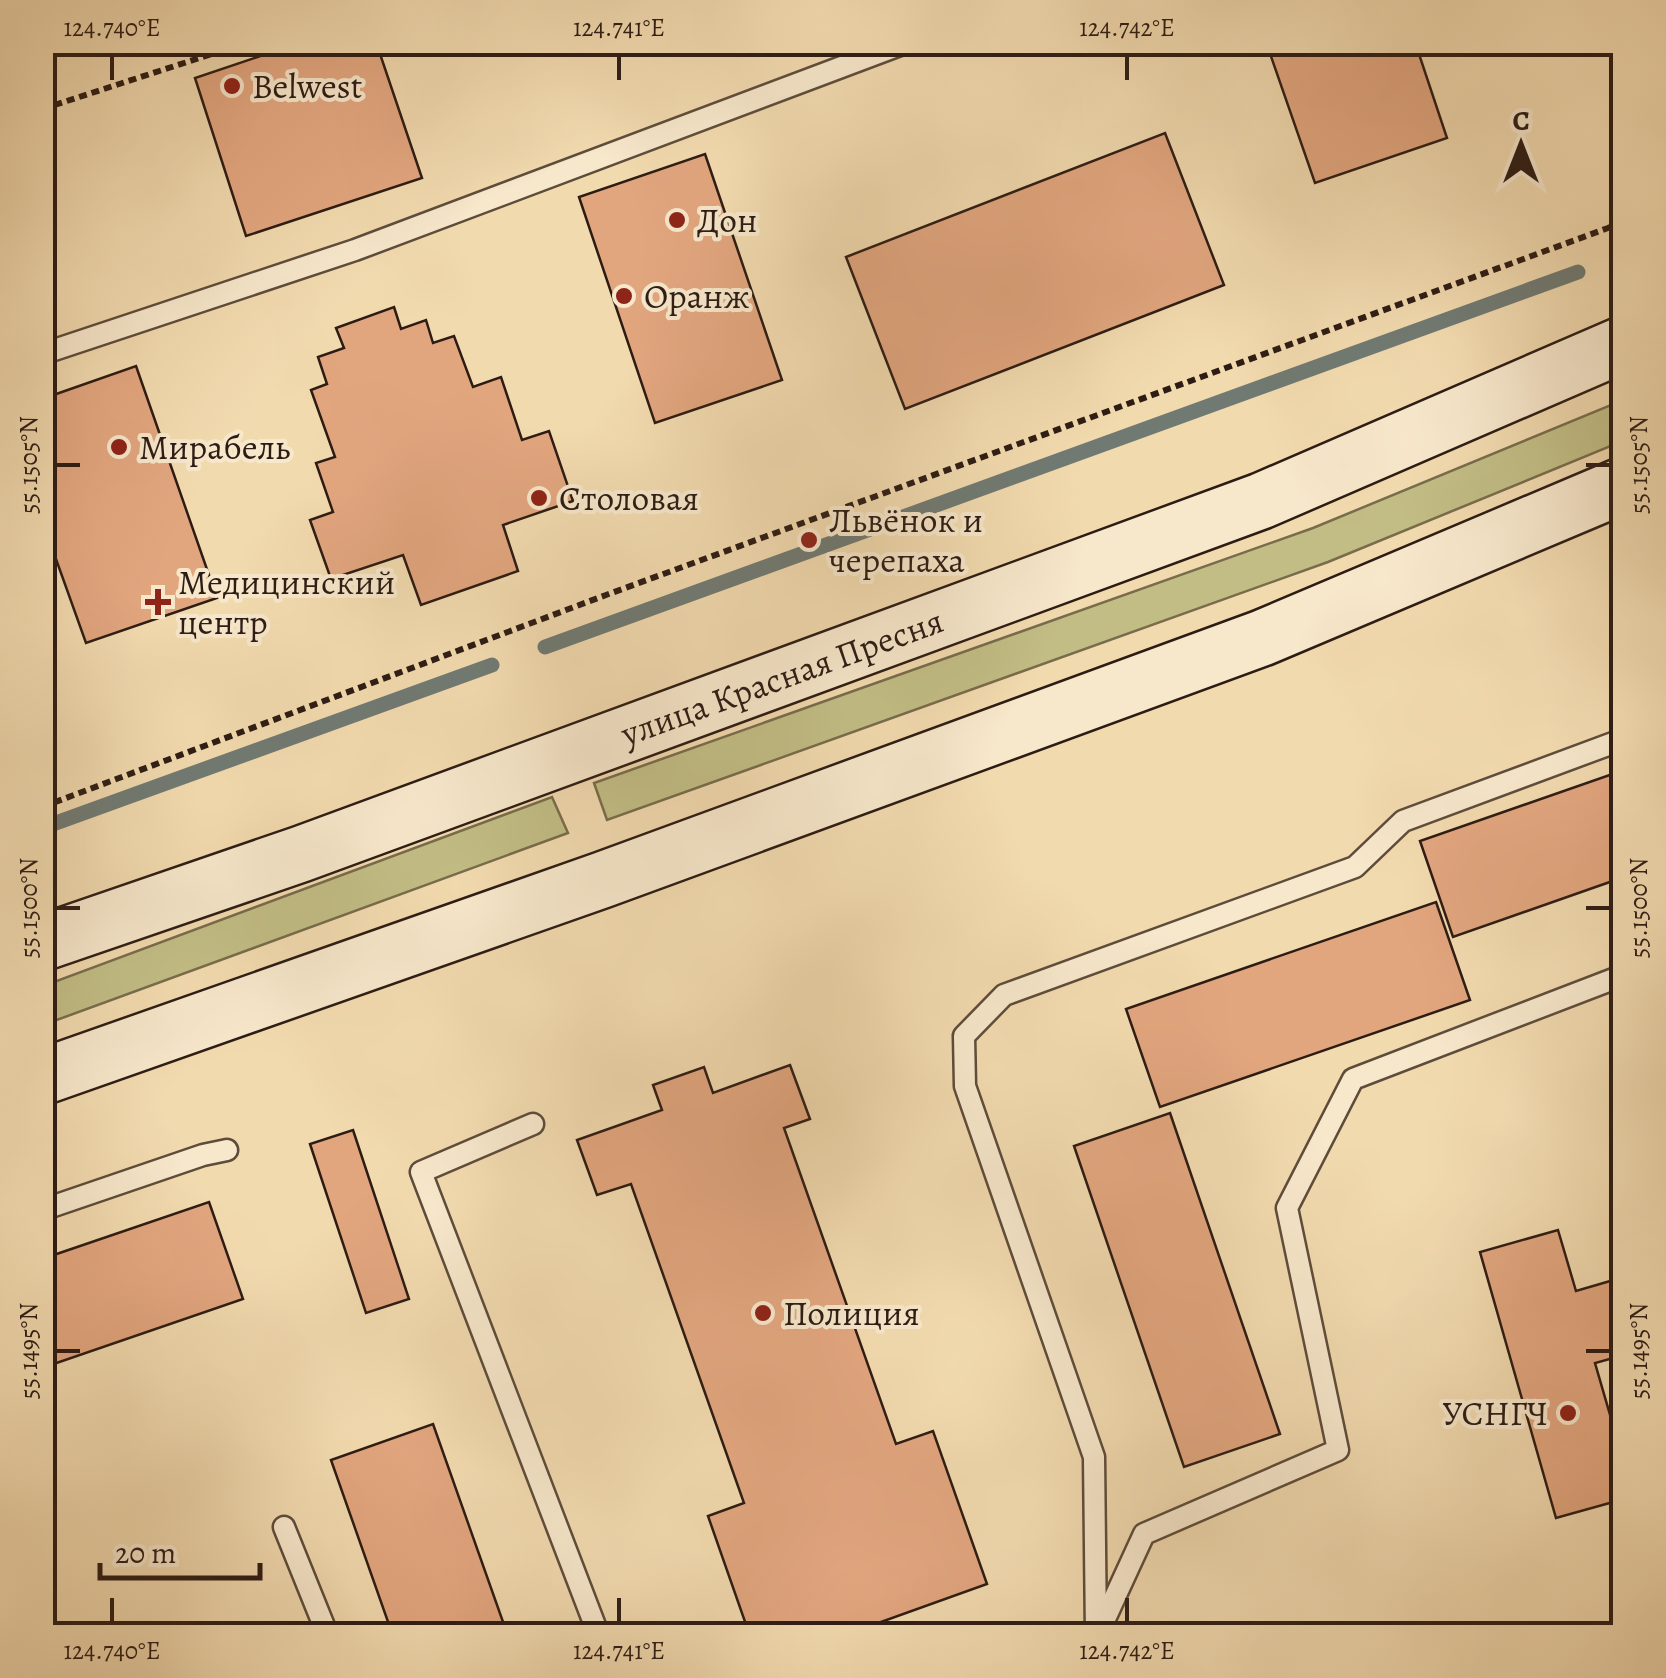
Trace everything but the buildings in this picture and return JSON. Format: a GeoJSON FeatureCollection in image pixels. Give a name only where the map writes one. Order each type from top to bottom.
{"type":"FeatureCollection","features":[{"type":"Feature","properties":{"kind":"street","name":"улица Красная Пресня"},"geometry":{"type":"LineString","coordinates":[[42,944],[301,854],[1261,502],[1624,344]]}},
{"type":"Feature","properties":{"kind":"street"},"geometry":{"type":"LineString","coordinates":[[42,1078],[602,880],[1262,638],[1624,485]]}},
{"type":"Feature","properties":{"kind":"lane"},"geometry":{"type":"LineString","coordinates":[[42,354],[354,250],[908,42]]}},
{"type":"Feature","properties":{"kind":"lane"},"geometry":{"type":"LineString","coordinates":[[1096,1636],[1094,1457],[964,1086],[964,1036],[1004,995],[1355,868],[1402,820],[1624,739]]}},
{"type":"Feature","properties":{"kind":"lane"},"geometry":{"type":"LineString","coordinates":[[1096,1636],[1144,1534],[1338,1450],[1288,1208],[1353,1079],[1624,975]]}},
{"type":"Feature","properties":{"kind":"lane"},"geometry":{"type":"LineString","coordinates":[[533,1124],[422,1172],[599,1636]]}},
{"type":"Feature","properties":{"kind":"lane"},"geometry":{"type":"LineString","coordinates":[[42,1210],[227,1150]]}},
{"type":"Feature","properties":{"kind":"lane"},"geometry":{"type":"LineString","coordinates":[[284,1527],[328,1636]]}},
{"type":"Feature","properties":{"kind":"path"},"geometry":{"type":"LineString","coordinates":[[42,109],[249,42]]}},
{"type":"Feature","properties":{"kind":"path"},"geometry":{"type":"LineString","coordinates":[[42,807],[574,606],[1624,219]]}},
{"type":"Feature","properties":{"kind":"shaded area"},"geometry":{"type":"Polygon","coordinates":[[[1623,400],[1623,441],[1328,562],[607,820],[594,783],[1313,528],[1623,400]]]}},
{"type":"Feature","properties":{"kind":"shaded area"},"geometry":{"type":"Polygon","coordinates":[[[552,797],[568,833],[43,1025],[43,986],[552,797]]]}},
{"type":"Feature","properties":{"kind":"waterway"},"geometry":{"type":"LineString","coordinates":[[545,647],[1578,272]]}},
{"type":"Feature","properties":{"kind":"waterway"},"geometry":{"type":"LineString","coordinates":[[42,828],[492,665]]}},
{"type":"Feature","properties":{"kind":"place","name":"Belwest"},"geometry":{"type":"Point","coordinates":[232,86]}},
{"type":"Feature","properties":{"kind":"place","name":"Дон"},"geometry":{"type":"Point","coordinates":[677,220]}},
{"type":"Feature","properties":{"kind":"place","name":"Оранж"},"geometry":{"type":"Point","coordinates":[624,296]}},
{"type":"Feature","properties":{"kind":"place","name":"Мирабель"},"geometry":{"type":"Point","coordinates":[119,447]}},
{"type":"Feature","properties":{"kind":"place","name":"Столовая"},"geometry":{"type":"Point","coordinates":[539,498]}},
{"type":"Feature","properties":{"kind":"place","name":"Львёнок и черепаха"},"geometry":{"type":"Point","coordinates":[809,540]}},
{"type":"Feature","properties":{"kind":"place","name":"Медицинский центр"},"geometry":{"type":"Point","coordinates":[158,602]}},
{"type":"Feature","properties":{"kind":"place","name":"Полиция"},"geometry":{"type":"Point","coordinates":[763,1313]}},
{"type":"Feature","properties":{"kind":"place","name":"УСНГЧ"},"geometry":{"type":"Point","coordinates":[1568,1413]}}]}
